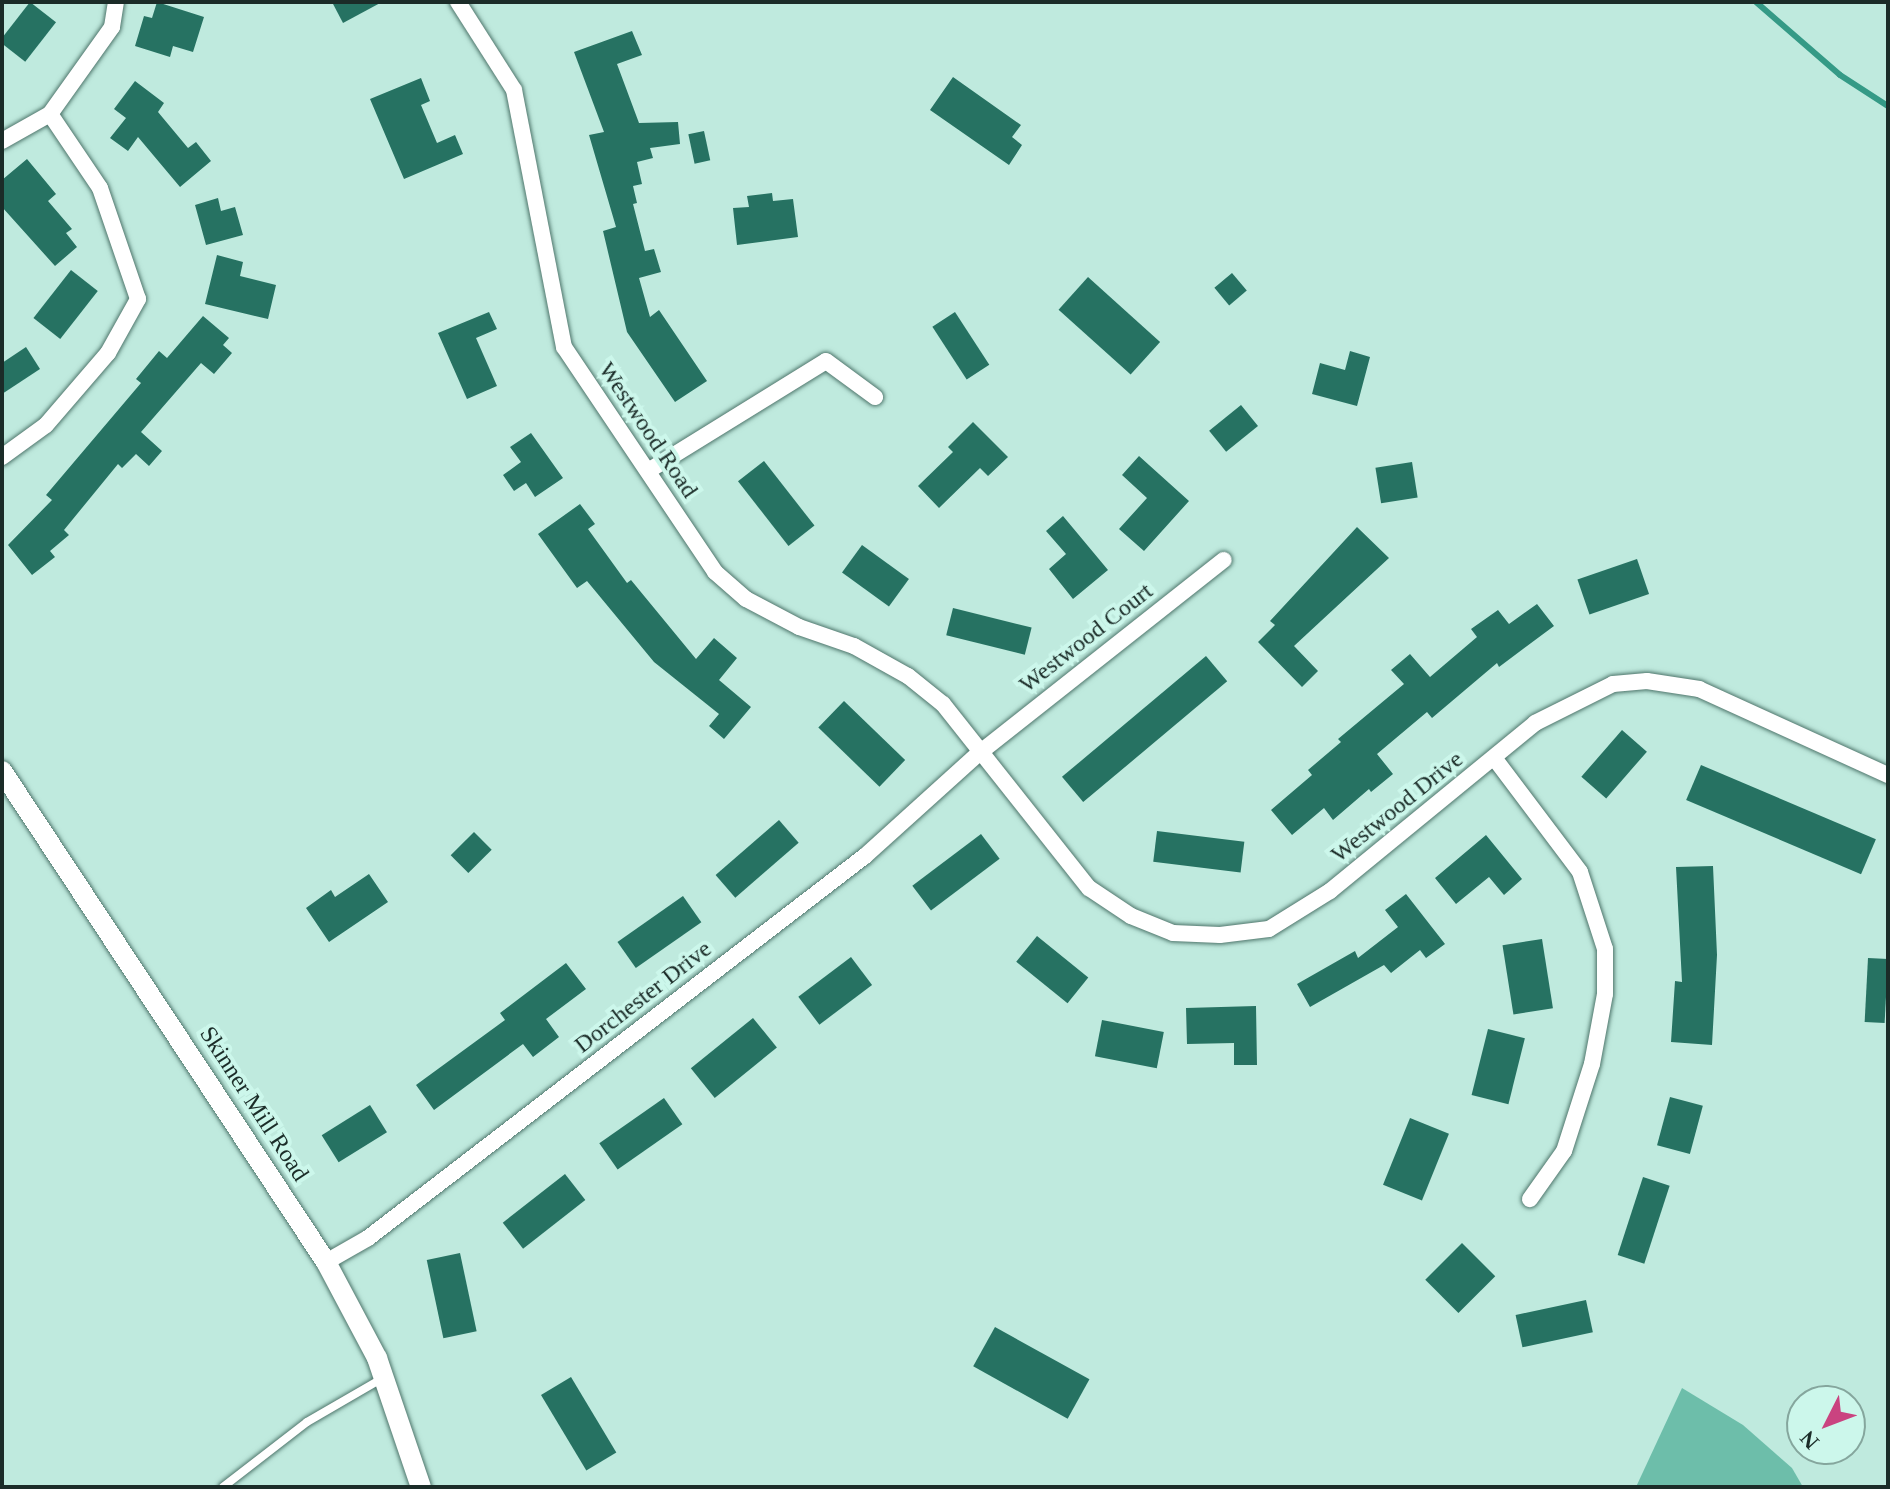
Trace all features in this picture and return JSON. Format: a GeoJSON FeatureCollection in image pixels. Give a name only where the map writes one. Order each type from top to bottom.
{"type":"FeatureCollection","features":[{"type":"Feature","properties":{"kind":"street"},"geometry":{"type":"LineString","coordinates":[[2,141],[50,114],[112,27],[116,2]]}},
{"type":"Feature","properties":{"kind":"street","name":"Westwood Road"},"geometry":{"type":"LineString","coordinates":[[458,2],[514,90],[564,347],[715,572],[746,599],[908,676],[943,704],[978,754]]}},
{"type":"Feature","properties":{"kind":"street"},"geometry":{"type":"LineString","coordinates":[[2,457],[46,425],[108,353],[138,299],[100,188],[50,114]]}},
{"type":"Feature","properties":{"kind":"street"},"geometry":{"type":"LineString","coordinates":[[648,471],[826,361],[875,397]]}},
{"type":"Feature","properties":{"kind":"street","name":"Westwood Court"},"geometry":{"type":"LineString","coordinates":[[978,754],[1224,560]]}},
{"type":"Feature","properties":{"kind":"street","name":"Westwood Drive"},"geometry":{"type":"LineString","coordinates":[[978,754],[1089,888],[1131,916],[1173,933],[1220,935],[1269,929],[1330,891],[1495,759],[1535,723],[1570,702],[1613,684],[1647,681],[1699,689],[1888,775]]}},
{"type":"Feature","properties":{"kind":"street","name":"Dorchester Drive"},"geometry":{"type":"LineString","coordinates":[[326,1262],[381,1229],[853,866],[978,754]]}},
{"type":"Feature","properties":{"kind":"street"},"geometry":{"type":"LineString","coordinates":[[1495,759],[1580,872],[1605,949],[1605,994],[1592,1064],[1564,1151],[1530,1199]]}},
{"type":"Feature","properties":{"kind":"street","name":"Skinner Mill Road"},"geometry":{"type":"LineString","coordinates":[[2,771],[326,1262],[384,1378],[421,1487]]}},
{"type":"Feature","properties":{"kind":"lane"},"geometry":{"type":"LineString","coordinates":[[223,1487],[307,1422],[384,1378]]}},
{"type":"Feature","properties":{"kind":"green space"},"geometry":{"type":"Polygon","coordinates":[[[1682,1388],[1743,1425],[1792,1468],[1803,1487],[1636,1487],[1682,1388]]]}},
{"type":"Feature","properties":{"kind":"building"},"geometry":{"type":"Polygon","coordinates":[[[30,2],[56,22],[25,62],[2,44],[2,38],[30,2]]]}},
{"type":"Feature","properties":{"kind":"building"},"geometry":{"type":"Polygon","coordinates":[[[157,2],[204,17],[193,52],[173,46],[170,57],[135,46],[144,16],[152,18],[157,2]]]}},
{"type":"Feature","properties":{"kind":"building"},"geometry":{"type":"Polygon","coordinates":[[[332,2],[382,2],[343,23],[332,2]]]}},
{"type":"Feature","properties":{"kind":"building"},"geometry":{"type":"Polygon","coordinates":[[[632,31],[642,55],[617,64],[639,123],[678,122],[680,144],[650,148],[653,158],[637,162],[642,184],[633,186],[637,203],[633,204],[645,251],[654,249],[661,272],[639,278],[650,317],[659,310],[707,381],[675,402],[627,332],[603,231],[616,227],[589,135],[604,132],[574,52],[632,31]]]}},
{"type":"Feature","properties":{"kind":"building"},"geometry":{"type":"Polygon","coordinates":[[[953,77],[1021,125],[1012,137],[1022,145],[1009,165],[930,110],[953,77]]]}},
{"type":"Feature","properties":{"kind":"building"},"geometry":{"type":"Polygon","coordinates":[[[421,78],[430,101],[421,105],[437,143],[455,135],[463,154],[404,179],[370,99],[421,78]]]}},
{"type":"Feature","properties":{"kind":"building"},"geometry":{"type":"Polygon","coordinates":[[[135,81],[164,103],[158,112],[188,148],[196,142],[211,161],[180,187],[138,137],[128,151],[110,138],[126,118],[114,109],[135,81]]]}},
{"type":"Feature","properties":{"kind":"building"},"geometry":{"type":"Polygon","coordinates":[[[704,131],[710,160],[695,164],[688,134],[704,131]]]}},
{"type":"Feature","properties":{"kind":"building"},"geometry":{"type":"Polygon","coordinates":[[[27,159],[56,194],[48,201],[72,229],[66,233],[77,247],[55,266],[2,207],[2,180],[27,159]]]}},
{"type":"Feature","properties":{"kind":"building"},"geometry":{"type":"Polygon","coordinates":[[[772,193],[773,201],[793,199],[798,237],[737,245],[733,208],[749,207],[747,196],[772,193]]]}},
{"type":"Feature","properties":{"kind":"building"},"geometry":{"type":"Polygon","coordinates":[[[218,198],[221,211],[235,207],[243,235],[206,245],[195,205],[218,198]]]}},
{"type":"Feature","properties":{"kind":"building"},"geometry":{"type":"Polygon","coordinates":[[[217,255],[243,262],[240,276],[276,285],[268,319],[205,304],[217,255]]]}},
{"type":"Feature","properties":{"kind":"building"},"geometry":{"type":"Polygon","coordinates":[[[71,270],[98,291],[60,339],[33,318],[71,270]]]}},
{"type":"Feature","properties":{"kind":"building"},"geometry":{"type":"Polygon","coordinates":[[[1232,273],[1247,291],[1229,305],[1214,288],[1232,273]]]}},
{"type":"Feature","properties":{"kind":"building"},"geometry":{"type":"Polygon","coordinates":[[[1088,277],[1160,342],[1131,375],[1059,310],[1088,277]]]}},
{"type":"Feature","properties":{"kind":"building"},"geometry":{"type":"Polygon","coordinates":[[[489,312],[497,329],[476,338],[497,386],[467,399],[438,333],[489,312]]]}},
{"type":"Feature","properties":{"kind":"building"},"geometry":{"type":"Polygon","coordinates":[[[955,312],[989,365],[967,380],[932,327],[955,312]]]}},
{"type":"Feature","properties":{"kind":"building"},"geometry":{"type":"Polygon","coordinates":[[[203,316],[229,338],[223,345],[232,353],[214,374],[201,363],[141,432],[162,451],[149,466],[136,454],[122,468],[118,464],[64,530],[69,535],[50,551],[55,557],[32,575],[8,545],[52,500],[46,495],[141,383],[136,379],[159,351],[167,358],[203,316]]]}},
{"type":"Feature","properties":{"kind":"building"},"geometry":{"type":"Polygon","coordinates":[[[26,347],[40,369],[2,394],[2,363],[26,347]]]}},
{"type":"Feature","properties":{"kind":"building"},"geometry":{"type":"Polygon","coordinates":[[[1350,351],[1370,357],[1357,406],[1312,394],[1320,363],[1345,370],[1350,351]]]}},
{"type":"Feature","properties":{"kind":"building"},"geometry":{"type":"Polygon","coordinates":[[[1241,405],[1258,426],[1226,452],[1209,431],[1241,405]]]}},
{"type":"Feature","properties":{"kind":"building"},"geometry":{"type":"Polygon","coordinates":[[[973,422],[1008,457],[988,476],[980,468],[939,508],[918,486],[953,452],[948,447],[973,422]]]}},
{"type":"Feature","properties":{"kind":"building"},"geometry":{"type":"Polygon","coordinates":[[[531,433],[563,478],[535,497],[526,483],[514,491],[503,475],[521,462],[510,447],[531,433]]]}},
{"type":"Feature","properties":{"kind":"building"},"geometry":{"type":"Polygon","coordinates":[[[1139,456],[1189,501],[1144,551],[1119,529],[1147,498],[1122,475],[1139,456]]]}},
{"type":"Feature","properties":{"kind":"building"},"geometry":{"type":"Polygon","coordinates":[[[764,461],[814,526],[788,546],[738,481],[764,461]]]}},
{"type":"Feature","properties":{"kind":"building"},"geometry":{"type":"Polygon","coordinates":[[[1412,462],[1418,498],[1381,503],[1375,468],[1412,462]]]}},
{"type":"Feature","properties":{"kind":"building"},"geometry":{"type":"Polygon","coordinates":[[[580,504],[595,524],[588,529],[627,583],[631,580],[696,659],[714,638],[737,658],[719,680],[751,707],[724,739],[709,726],[719,714],[654,662],[587,581],[577,588],[538,534],[580,504]]]}},
{"type":"Feature","properties":{"kind":"building"},"geometry":{"type":"Polygon","coordinates":[[[1063,516],[1108,570],[1073,599],[1049,569],[1066,554],[1046,531],[1063,516]]]}},
{"type":"Feature","properties":{"kind":"building"},"geometry":{"type":"Polygon","coordinates":[[[1357,527],[1389,558],[1294,646],[1318,671],[1302,687],[1258,642],[1275,625],[1270,621],[1357,527]]]}},
{"type":"Feature","properties":{"kind":"building"},"geometry":{"type":"Polygon","coordinates":[[[862,545],[909,579],[889,607],[842,573],[862,545]]]}},
{"type":"Feature","properties":{"kind":"building"},"geometry":{"type":"Polygon","coordinates":[[[1637,559],[1649,594],[1589,614],[1577,580],[1637,559]]]}},
{"type":"Feature","properties":{"kind":"building"},"geometry":{"type":"Polygon","coordinates":[[[1537,604],[1554,626],[1499,667],[1497,663],[1432,718],[1427,712],[1377,754],[1393,774],[1371,792],[1369,789],[1333,820],[1324,808],[1292,835],[1271,810],[1312,775],[1308,770],[1341,742],[1338,739],[1404,684],[1391,670],[1410,654],[1430,677],[1477,637],[1471,629],[1498,610],[1509,624],[1537,604]]]}},
{"type":"Feature","properties":{"kind":"building"},"geometry":{"type":"Polygon","coordinates":[[[953,608],[1032,628],[1025,655],[946,635],[953,608]]]}},
{"type":"Feature","properties":{"kind":"building"},"geometry":{"type":"Polygon","coordinates":[[[1206,656],[1227,681],[1083,802],[1062,777],[1206,656]]]}},
{"type":"Feature","properties":{"kind":"building"},"geometry":{"type":"Polygon","coordinates":[[[844,701],[905,760],[879,787],[818,728],[844,701]]]}},
{"type":"Feature","properties":{"kind":"building"},"geometry":{"type":"Polygon","coordinates":[[[1622,730],[1647,752],[1606,798],[1581,777],[1622,730]]]}},
{"type":"Feature","properties":{"kind":"building"},"geometry":{"type":"Polygon","coordinates":[[[1701,765],[1876,839],[1861,874],[1686,800],[1701,765]]]}},
{"type":"Feature","properties":{"kind":"building"},"geometry":{"type":"Polygon","coordinates":[[[779,820],[799,843],[735,898],[716,875],[779,820]]]}},
{"type":"Feature","properties":{"kind":"building"},"geometry":{"type":"Polygon","coordinates":[[[1157,831],[1244,842],[1241,872],[1153,862],[1157,831]]]}},
{"type":"Feature","properties":{"kind":"building"},"geometry":{"type":"Polygon","coordinates":[[[474,832],[492,850],[468,873],[451,855],[474,832]]]}},
{"type":"Feature","properties":{"kind":"building"},"geometry":{"type":"Polygon","coordinates":[[[981,834],[1000,859],[931,911],[912,886],[981,834]]]}},
{"type":"Feature","properties":{"kind":"building"},"geometry":{"type":"Polygon","coordinates":[[[1486,835],[1522,879],[1504,895],[1489,877],[1456,904],[1435,878],[1486,835]]]}},
{"type":"Feature","properties":{"kind":"building"},"geometry":{"type":"Polygon","coordinates":[[[1713,866],[1717,955],[1712,1045],[1671,1042],[1675,981],[1682,982],[1676,867],[1713,866]]]}},
{"type":"Feature","properties":{"kind":"building"},"geometry":{"type":"Polygon","coordinates":[[[369,874],[388,902],[329,942],[306,908],[331,890],[335,897],[369,874]]]}},
{"type":"Feature","properties":{"kind":"building"},"geometry":{"type":"Polygon","coordinates":[[[1406,894],[1445,944],[1426,958],[1420,950],[1391,973],[1384,965],[1310,1007],[1297,984],[1355,951],[1358,958],[1398,927],[1385,910],[1406,894]]]}},
{"type":"Feature","properties":{"kind":"building"},"geometry":{"type":"Polygon","coordinates":[[[683,896],[701,922],[636,968],[617,942],[683,896]]]}},
{"type":"Feature","properties":{"kind":"building"},"geometry":{"type":"Polygon","coordinates":[[[1037,936],[1088,978],[1068,1003],[1016,962],[1037,936]]]}},
{"type":"Feature","properties":{"kind":"building"},"geometry":{"type":"Polygon","coordinates":[[[1542,939],[1553,1008],[1513,1014],[1502,945],[1542,939]]]}},
{"type":"Feature","properties":{"kind":"building"},"geometry":{"type":"Polygon","coordinates":[[[851,957],[872,985],[819,1025],[798,997],[851,957]]]}},
{"type":"Feature","properties":{"kind":"building"},"geometry":{"type":"Polygon","coordinates":[[[1868,958],[1888,959],[1885,1023],[1865,1022],[1868,958]]]}},
{"type":"Feature","properties":{"kind":"building"},"geometry":{"type":"Polygon","coordinates":[[[566,963],[586,989],[546,1019],[559,1037],[533,1057],[523,1044],[434,1110],[416,1085],[505,1020],[500,1013],[566,963]]]}},
{"type":"Feature","properties":{"kind":"building"},"geometry":{"type":"Polygon","coordinates":[[[1256,1006],[1257,1065],[1234,1065],[1234,1043],[1187,1044],[1186,1008],[1256,1006]]]}},
{"type":"Feature","properties":{"kind":"building"},"geometry":{"type":"Polygon","coordinates":[[[753,1018],[777,1048],[715,1098],[691,1068],[753,1018]]]}},
{"type":"Feature","properties":{"kind":"building"},"geometry":{"type":"Polygon","coordinates":[[[1102,1020],[1164,1032],[1157,1068],[1095,1056],[1102,1020]]]}},
{"type":"Feature","properties":{"kind":"building"},"geometry":{"type":"Polygon","coordinates":[[[1488,1029],[1525,1038],[1508,1104],[1472,1095],[1488,1029]]]}},
{"type":"Feature","properties":{"kind":"building"},"geometry":{"type":"Polygon","coordinates":[[[1670,1097],[1703,1106],[1690,1154],[1657,1145],[1670,1097]]]}},
{"type":"Feature","properties":{"kind":"building"},"geometry":{"type":"Polygon","coordinates":[[[664,1098],[682,1124],[618,1170],[599,1143],[664,1098]]]}},
{"type":"Feature","properties":{"kind":"building"},"geometry":{"type":"Polygon","coordinates":[[[370,1105],[387,1132],[339,1162],[322,1135],[370,1105]]]}},
{"type":"Feature","properties":{"kind":"building"},"geometry":{"type":"Polygon","coordinates":[[[1410,1118],[1449,1134],[1422,1200],[1383,1185],[1410,1118]]]}},
{"type":"Feature","properties":{"kind":"building"},"geometry":{"type":"Polygon","coordinates":[[[565,1174],[585,1200],[523,1249],[503,1223],[565,1174]]]}},
{"type":"Feature","properties":{"kind":"building"},"geometry":{"type":"Polygon","coordinates":[[[1643,1177],[1670,1186],[1644,1264],[1618,1255],[1643,1177]]]}},
{"type":"Feature","properties":{"kind":"building"},"geometry":{"type":"Polygon","coordinates":[[[1462,1243],[1495,1276],[1458,1313],[1425,1280],[1462,1243]]]}},
{"type":"Feature","properties":{"kind":"building"},"geometry":{"type":"Polygon","coordinates":[[[460,1253],[477,1331],[443,1338],[427,1260],[460,1253]]]}},
{"type":"Feature","properties":{"kind":"building"},"geometry":{"type":"Polygon","coordinates":[[[1586,1300],[1593,1332],[1522,1347],[1516,1315],[1586,1300]]]}},
{"type":"Feature","properties":{"kind":"building"},"geometry":{"type":"Polygon","coordinates":[[[995,1327],[1089,1379],[1068,1419],[973,1366],[995,1327]]]}},
{"type":"Feature","properties":{"kind":"building"},"geometry":{"type":"Polygon","coordinates":[[[571,1377],[616,1452],[586,1470],[541,1395],[571,1377]]]}},
{"type":"Feature","properties":{"kind":"waterway"},"geometry":{"type":"LineString","coordinates":[[1756,2],[1840,75],[1888,106]]}}]}
